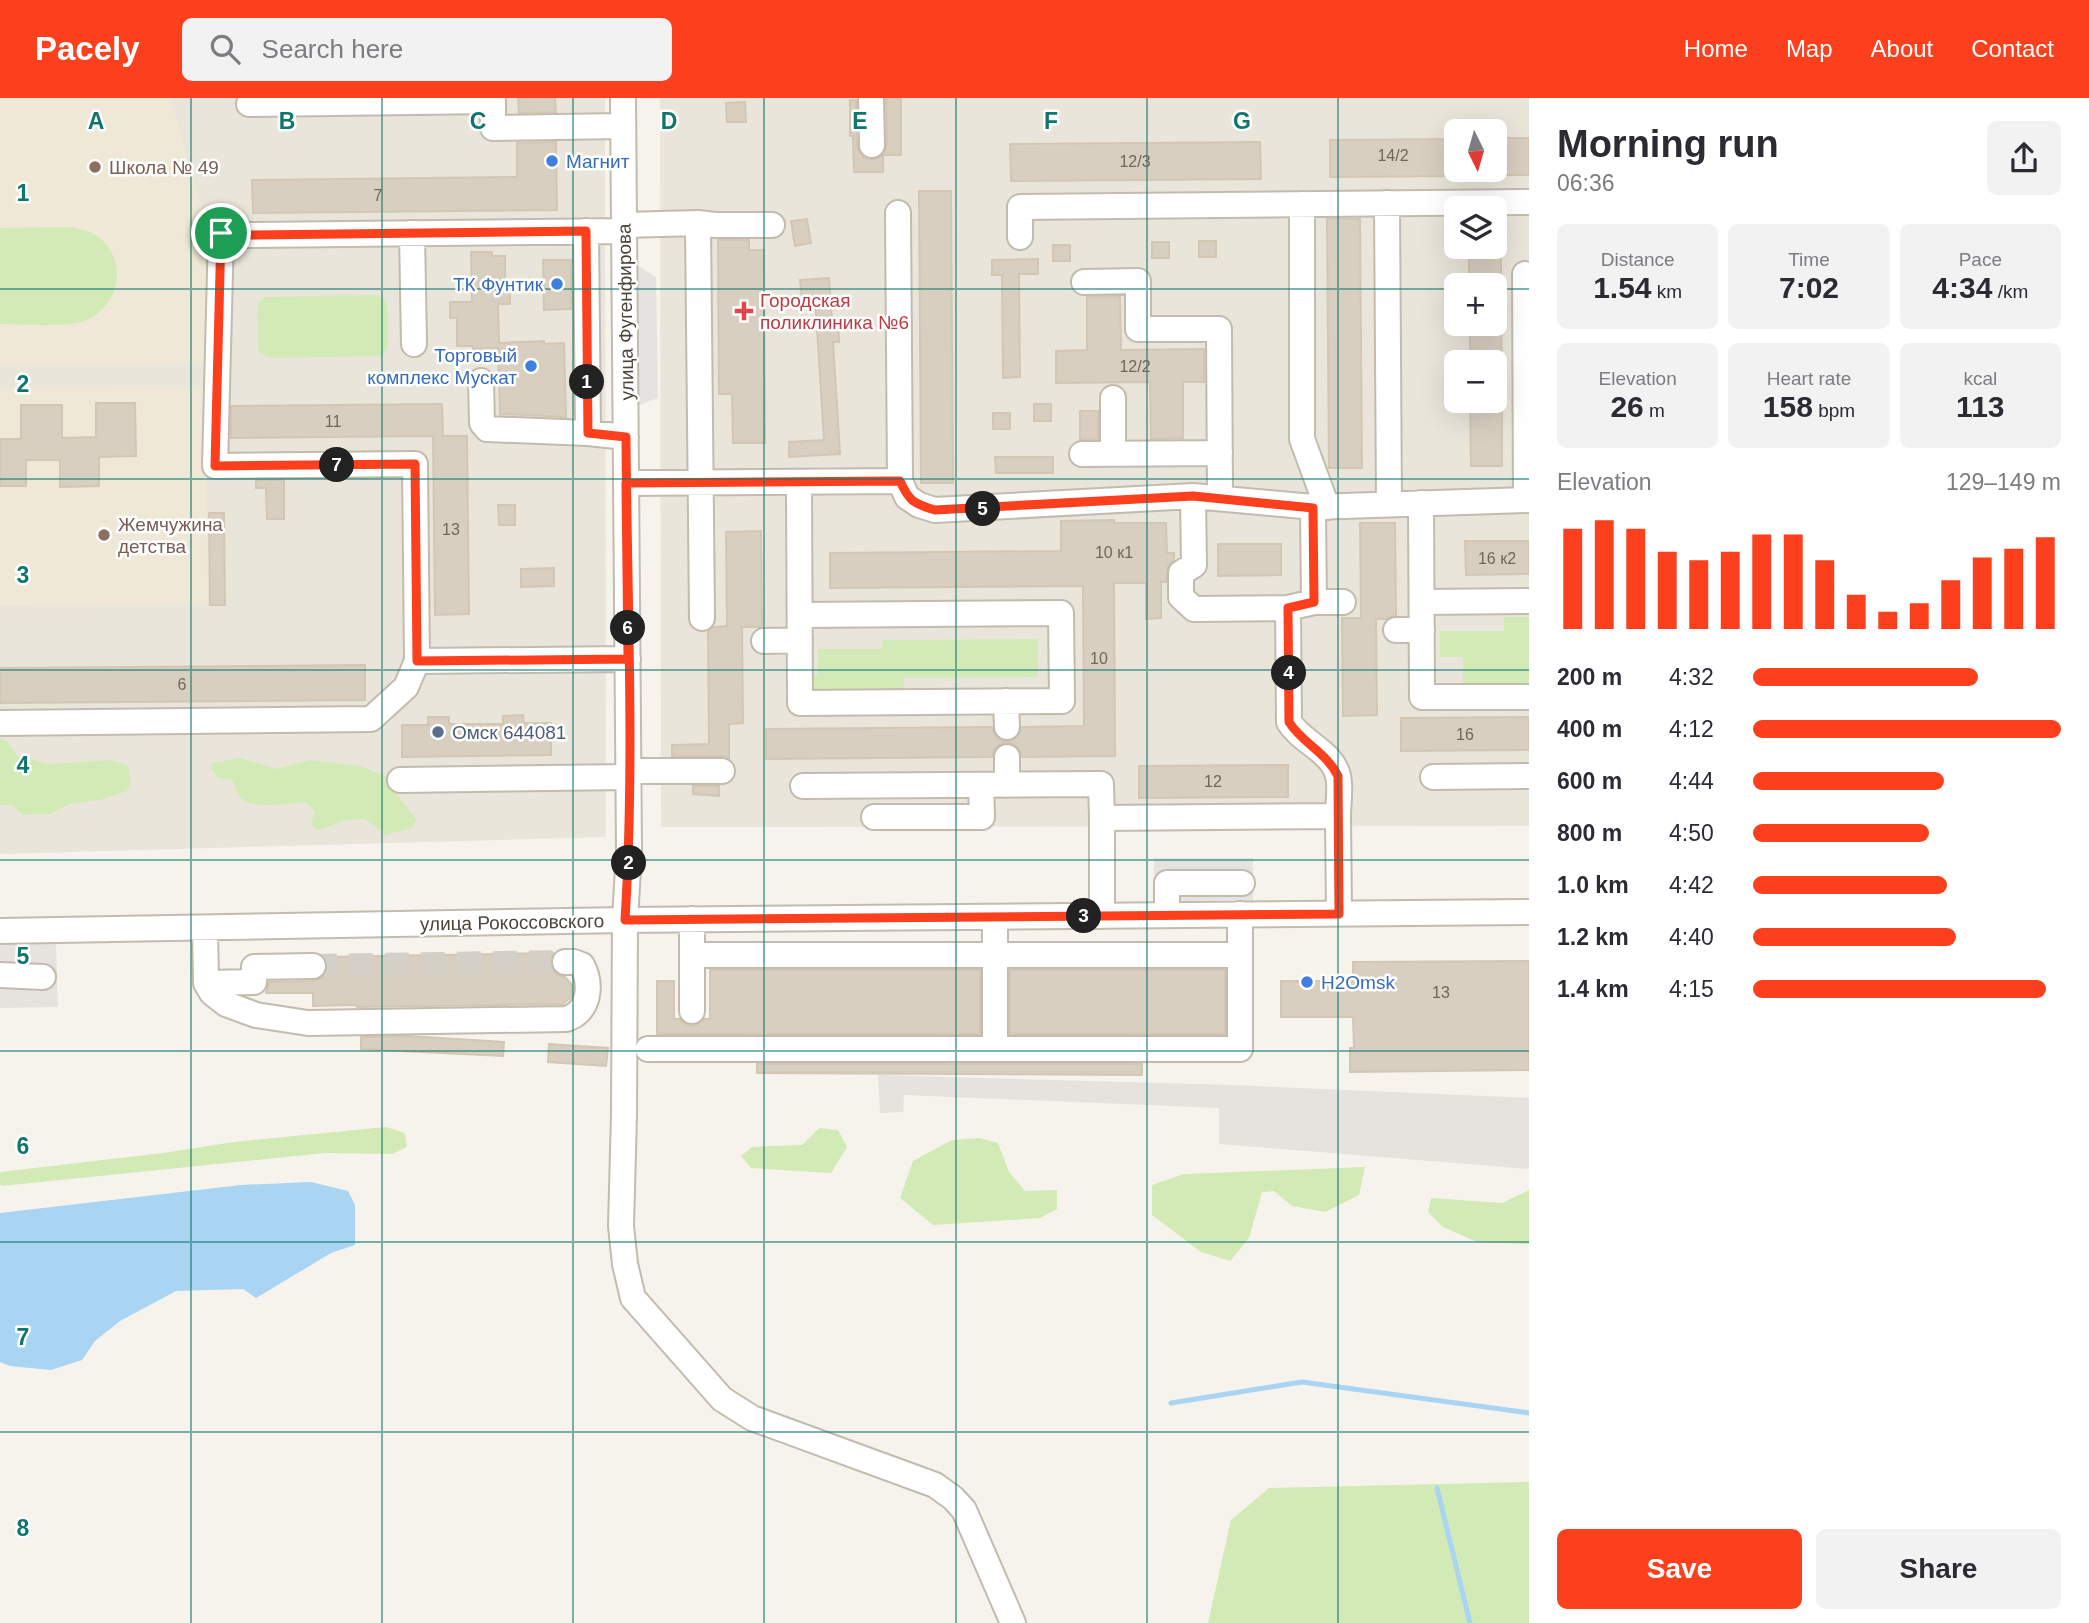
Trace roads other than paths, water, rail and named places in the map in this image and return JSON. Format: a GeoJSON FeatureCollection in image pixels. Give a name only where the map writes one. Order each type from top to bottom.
{"type":"FeatureCollection","features":[{"type":"Feature","properties":{"kind":"street","name":"улица Фугенфирова"},"geometry":{"type":"LineString","coordinates":[[623,98],[629,851],[625,920],[621,1226],[625,1265],[633,1298],[722,1399],[732,1406],[752,1418],[934,1485],[953,1498],[964,1510],[1013,1623]]}},
{"type":"Feature","properties":{"kind":"street"},"geometry":{"type":"LineString","coordinates":[[871,98],[872,145]]}},
{"type":"Feature","properties":{"kind":"street"},"geometry":{"type":"LineString","coordinates":[[249,104],[493,101],[493,128],[623,126]]}},
{"type":"Feature","properties":{"kind":"street"},"geometry":{"type":"LineString","coordinates":[[1020,237],[1020,207],[1529,202]]}},
{"type":"Feature","properties":{"kind":"street"},"geometry":{"type":"LineString","coordinates":[[1387,203],[1389,504]]}},
{"type":"Feature","properties":{"kind":"street"},"geometry":{"type":"LineString","coordinates":[[1301,204],[1302,439],[1320,507],[1314,602]]}},
{"type":"Feature","properties":{"kind":"street"},"geometry":{"type":"LineString","coordinates":[[898,213],[900,481],[907,497],[919,505],[935,510],[1193,496],[1320,507],[1528,500],[1525,274]]}},
{"type":"Feature","properties":{"kind":"street"},"geometry":{"type":"LineString","coordinates":[[698,223],[702,618]]}},
{"type":"Feature","properties":{"kind":"street"},"geometry":{"type":"LineString","coordinates":[[0,723],[371,719],[406,687],[417,661],[415,464],[215,466],[221,233],[263,235],[586,231],[698,223],[772,225]]}},
{"type":"Feature","properties":{"kind":"street"},"geometry":{"type":"LineString","coordinates":[[586,231],[588,433]]}},
{"type":"Feature","properties":{"kind":"street"},"geometry":{"type":"LineString","coordinates":[[412,233],[414,344]]}},
{"type":"Feature","properties":{"kind":"street"},"geometry":{"type":"LineString","coordinates":[[1084,282],[1138,281],[1138,329],[1219,328],[1220,498]]}},
{"type":"Feature","properties":{"kind":"street"},"geometry":{"type":"LineString","coordinates":[[481,381],[482,423],[485,428],[626,437]]}},
{"type":"Feature","properties":{"kind":"street"},"geometry":{"type":"LineString","coordinates":[[1113,398],[1113,454]]}},
{"type":"Feature","properties":{"kind":"street"},"geometry":{"type":"LineString","coordinates":[[1082,454],[1220,453]]}},
{"type":"Feature","properties":{"kind":"street"},"geometry":{"type":"LineString","coordinates":[[626,483],[900,481]]}},
{"type":"Feature","properties":{"kind":"street"},"geometry":{"type":"LineString","coordinates":[[799,482],[800,703],[1062,701],[1061,613],[800,615]]}},
{"type":"Feature","properties":{"kind":"street"},"geometry":{"type":"LineString","coordinates":[[1193,496],[1194,565],[1181,573],[1181,597],[1194,609],[1288,608],[1314,602],[1343,602]]}},
{"type":"Feature","properties":{"kind":"street"},"geometry":{"type":"LineString","coordinates":[[1421,503],[1422,697],[1529,697]]}},
{"type":"Feature","properties":{"kind":"street"},"geometry":{"type":"LineString","coordinates":[[1422,602],[1529,601]]}},
{"type":"Feature","properties":{"kind":"street"},"geometry":{"type":"LineString","coordinates":[[1288,608],[1289,722],[1294,730],[1332,764],[1338,776],[1339,914]]}},
{"type":"Feature","properties":{"kind":"street"},"geometry":{"type":"LineString","coordinates":[[1396,630],[1422,630]]}},
{"type":"Feature","properties":{"kind":"street"},"geometry":{"type":"LineString","coordinates":[[764,640],[800,640]]}},
{"type":"Feature","properties":{"kind":"street"},"geometry":{"type":"LineString","coordinates":[[417,661],[628,659]]}},
{"type":"Feature","properties":{"kind":"street"},"geometry":{"type":"LineString","coordinates":[[1006,701],[1007,727]]}},
{"type":"Feature","properties":{"kind":"street"},"geometry":{"type":"LineString","coordinates":[[1007,757],[1007,785]]}},
{"type":"Feature","properties":{"kind":"street"},"geometry":{"type":"LineString","coordinates":[[400,780],[722,771]]}},
{"type":"Feature","properties":{"kind":"street"},"geometry":{"type":"LineString","coordinates":[[1433,777],[1529,776]]}},
{"type":"Feature","properties":{"kind":"street"},"geometry":{"type":"LineString","coordinates":[[803,786],[1101,784],[1102,916]]}},
{"type":"Feature","properties":{"kind":"street"},"geometry":{"type":"LineString","coordinates":[[874,817],[982,817],[981,785]]}},
{"type":"Feature","properties":{"kind":"street"},"geometry":{"type":"LineString","coordinates":[[1102,818],[1338,816]]}},
{"type":"Feature","properties":{"kind":"street"},"geometry":{"type":"LineString","coordinates":[[1167,915],[1167,883],[1242,883]]}},
{"type":"Feature","properties":{"kind":"street","name":"улица Рокоссовского"},"geometry":{"type":"LineString","coordinates":[[0,931],[692,919],[1529,912]]}},
{"type":"Feature","properties":{"kind":"street"},"geometry":{"type":"LineString","coordinates":[[648,1049],[1240,1049],[1240,914]]}},
{"type":"Feature","properties":{"kind":"street"},"geometry":{"type":"LineString","coordinates":[[995,917],[995,1049]]}},
{"type":"Feature","properties":{"kind":"street"},"geometry":{"type":"LineString","coordinates":[[692,919],[692,1011]]}},
{"type":"Feature","properties":{"kind":"street"},"geometry":{"type":"LineString","coordinates":[[205,928],[206,983],[212,993],[226,1004],[256,1014],[308,1023],[566,1018],[580,1011],[588,992],[582,965],[565,962]]}},
{"type":"Feature","properties":{"kind":"street"},"geometry":{"type":"LineString","coordinates":[[692,955],[1240,955]]}},
{"type":"Feature","properties":{"kind":"street"},"geometry":{"type":"LineString","coordinates":[[206,983],[254,982],[254,967],[313,966]]}},
{"type":"Feature","properties":{"kind":"street"},"geometry":{"type":"LineString","coordinates":[[0,975],[43,977]]}},
{"type":"Feature","properties":{"kind":"water"},"geometry":{"type":"Polygon","coordinates":[[[311,1182],[348,1191],[355,1205],[355,1245],[331,1253],[256,1298],[243,1289],[176,1291],[120,1321],[95,1341],[82,1360],[51,1370],[10,1366],[0,1362],[0,1213],[241,1185],[311,1182]]]}},
{"type":"Feature","properties":{"kind":"waterway"},"geometry":{"type":"LineString","coordinates":[[1171,1403],[1302,1382],[1529,1413]]}},
{"type":"Feature","properties":{"kind":"waterway"},"geometry":{"type":"LineString","coordinates":[[1437,1488],[1470,1623]]}},
{"type":"Feature","properties":{"kind":"tunnel"},"geometry":{"type":"LineString","coordinates":[[313,966],[565,962]]}},
{"type":"Feature","properties":{"kind":"place","name":"Магнит"},"geometry":{"type":"Point","coordinates":[552,161]}},
{"type":"Feature","properties":{"kind":"place","name":"Школа № 49"},"geometry":{"type":"Point","coordinates":[95,167]}},
{"type":"Feature","properties":{"kind":"place","name":"ТК Фунтик"},"geometry":{"type":"Point","coordinates":[557,284]}},
{"type":"Feature","properties":{"kind":"place","name":"Городская поликлиника №6"},"geometry":{"type":"Point","coordinates":[744,311]}},
{"type":"Feature","properties":{"kind":"place","name":"Торговый комплекс Мускат"},"geometry":{"type":"Point","coordinates":[531,366]}},
{"type":"Feature","properties":{"kind":"place","name":"Жемчужина детства"},"geometry":{"type":"Point","coordinates":[104,535]}},
{"type":"Feature","properties":{"kind":"place","name":"Омск 644081"},"geometry":{"type":"Point","coordinates":[438,732]}},
{"type":"Feature","properties":{"kind":"place","name":"H2Omsk"},"geometry":{"type":"Point","coordinates":[1307,982]}}]}
